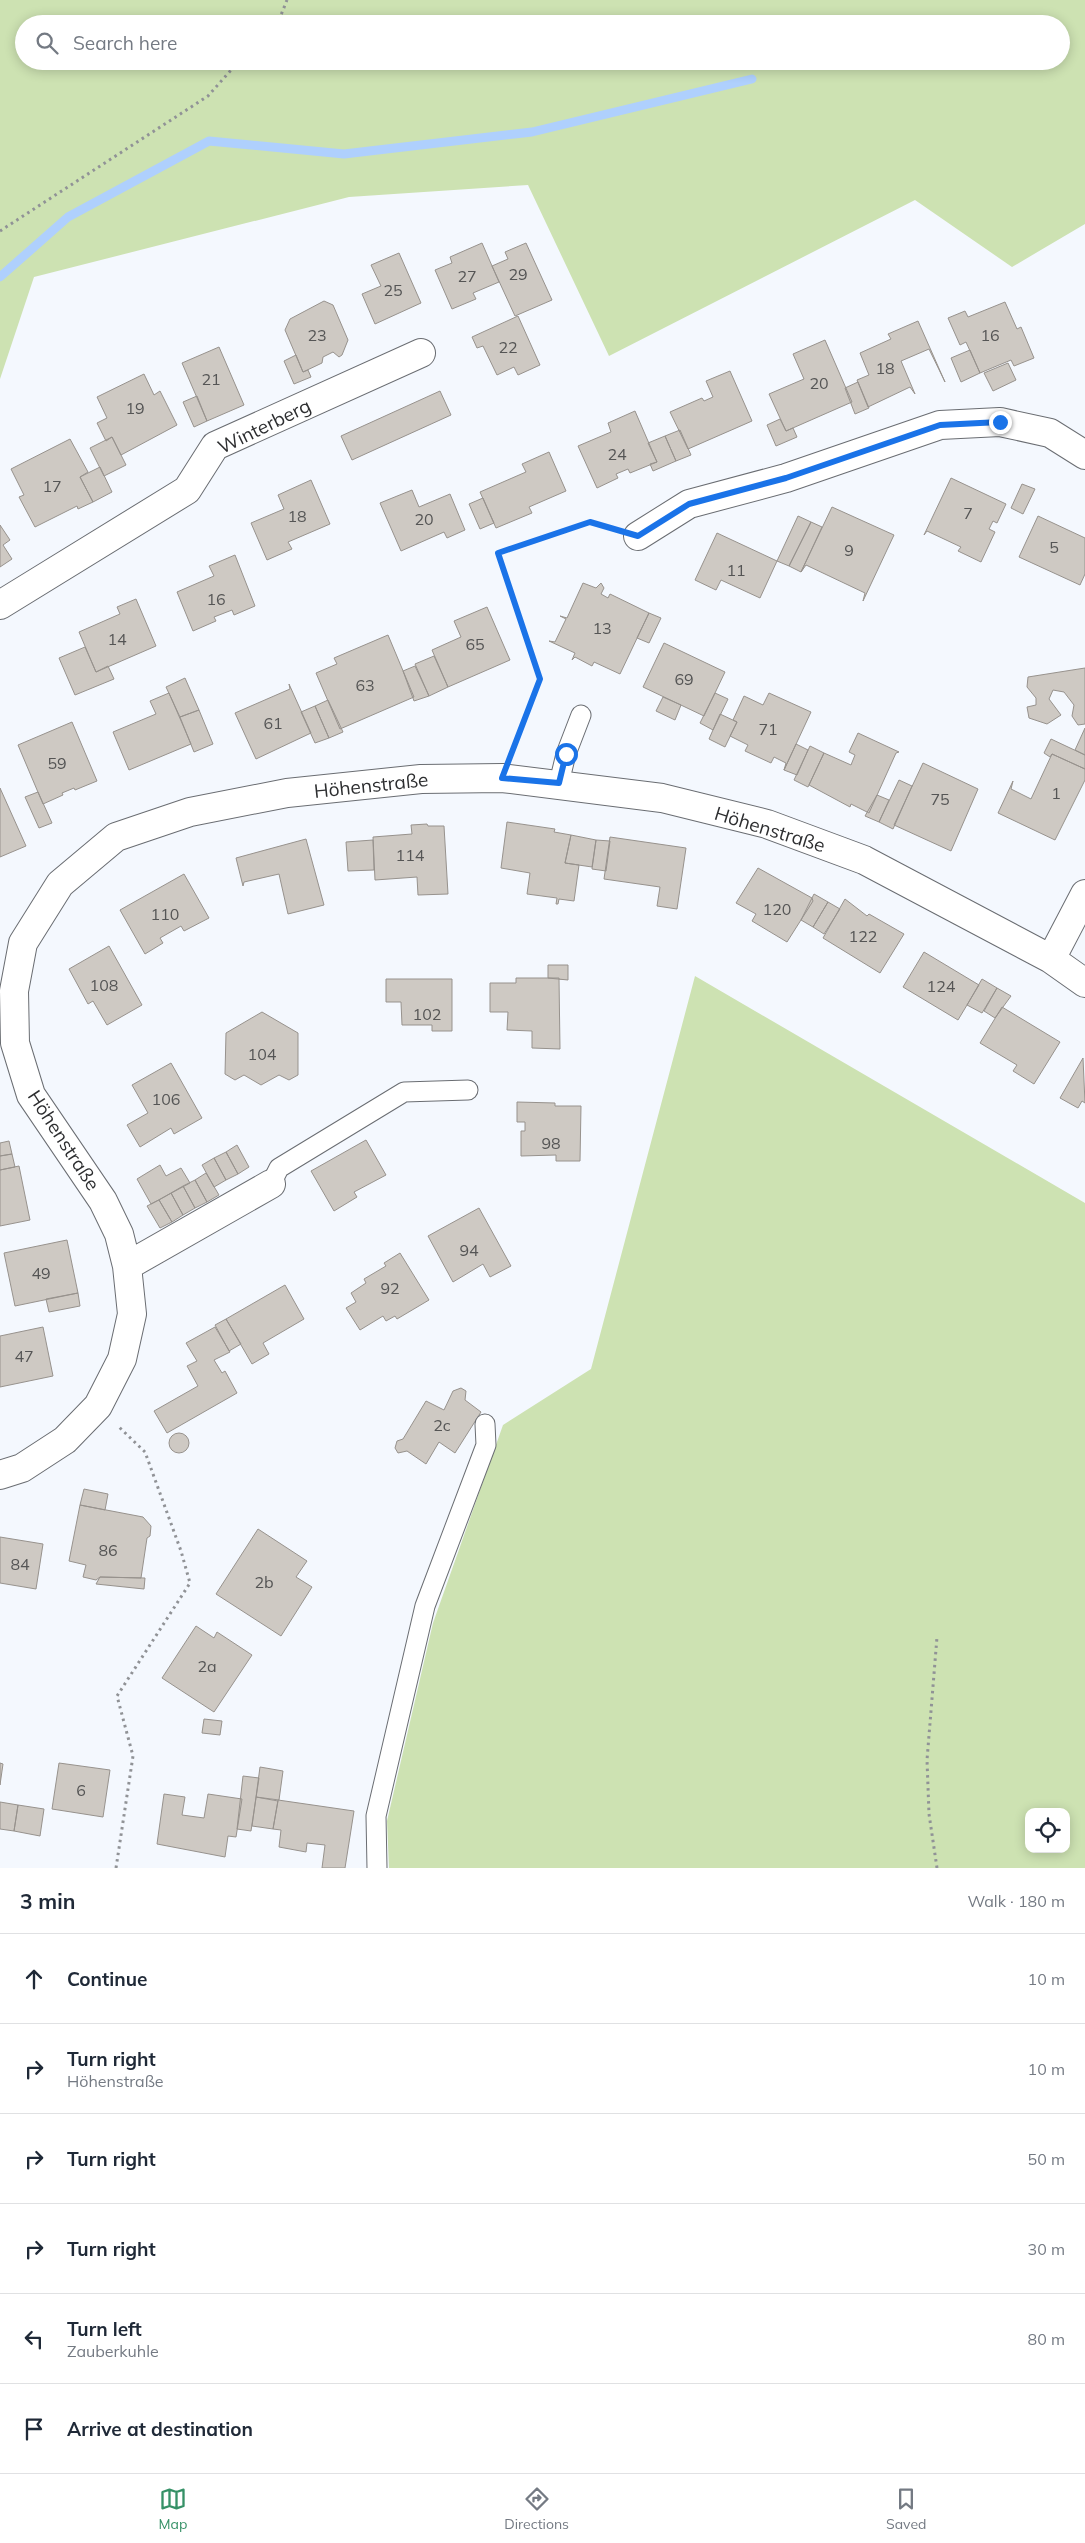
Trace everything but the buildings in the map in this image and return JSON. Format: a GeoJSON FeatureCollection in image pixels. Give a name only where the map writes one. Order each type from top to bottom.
{"type":"FeatureCollection","features":[{"type":"Feature","properties":{"kind":"street","name":"Winterberg"},"geometry":{"type":"LineString","coordinates":[[0,605],[187,490],[215,446],[421,353]]}},
{"type":"Feature","properties":{"kind":"street"},"geometry":{"type":"LineString","coordinates":[[638,536],[689,504],[786,478],[940,425],[1000,422],[1050,433],[1085,455]]}},
{"type":"Feature","properties":{"kind":"street","name":"Höhenstraße"},"geometry":{"type":"LineString","coordinates":[[0,1475],[22,1468],[65,1440],[98,1406],[122,1359],[132,1314],[127,1266],[119,1234],[103,1201],[31,1095],[15,1043],[14,991],[23,943],[60,884],[116,838],[190,812],[297,792],[421,779],[502,778],[559,783],[662,798],[767,824],[864,860],[1051,959],[1085,983]]}},
{"type":"Feature","properties":{"kind":"street"},"geometry":{"type":"LineString","coordinates":[[1051,959],[1085,894]]}},
{"type":"Feature","properties":{"kind":"street"},"geometry":{"type":"LineString","coordinates":[[127,1266],[271,1184]]}},
{"type":"Feature","properties":{"kind":"lane"},"geometry":{"type":"LineString","coordinates":[[559,783],[566,754],[581,715]]}},
{"type":"Feature","properties":{"kind":"lane"},"geometry":{"type":"LineString","coordinates":[[271,1184],[279,1168],[404,1092],[468,1090]]}},
{"type":"Feature","properties":{"kind":"lane"},"geometry":{"type":"LineString","coordinates":[[377,1868],[376,1816],[425,1606],[486,1445],[486,1424]]}},
{"type":"Feature","properties":{"kind":"path"},"geometry":{"type":"LineString","coordinates":[[281,15],[287,0]]}},
{"type":"Feature","properties":{"kind":"path"},"geometry":{"type":"LineString","coordinates":[[0,231],[208,96],[231,70]]}},
{"type":"Feature","properties":{"kind":"path"},"geometry":{"type":"LineString","coordinates":[[502,778],[540,679],[498,553],[590,522],[638,536]]}},
{"type":"Feature","properties":{"kind":"path"},"geometry":{"type":"LineString","coordinates":[[98,1406],[145,1452],[181,1552],[190,1583],[117,1696],[133,1756],[116,1868]]}},
{"type":"Feature","properties":{"kind":"path"},"geometry":{"type":"LineString","coordinates":[[937,1638],[927,1760],[929,1814],[937,1868]]}},
{"type":"Feature","properties":{"kind":"green space"},"geometry":{"type":"Polygon","coordinates":[[[0,0],[1085,0],[1085,224],[1012,267],[915,200],[609,356],[528,185],[349,197],[34,277],[0,379],[0,0]]]}},
{"type":"Feature","properties":{"kind":"green space"},"geometry":{"type":"Polygon","coordinates":[[[695,976],[1085,1203],[1085,1868],[389,1868],[387,1821],[433,1623],[503,1425],[591,1369],[695,976]]]}},
{"type":"Feature","properties":{"kind":"waterway"},"geometry":{"type":"LineString","coordinates":[[0,277],[68,217],[209,141],[344,154],[532,132],[752,79]]}},
{"type":"Feature","properties":{"kind":"route"},"geometry":{"type":"LineString","coordinates":[[566,754],[559,783],[502,778],[540,679],[498,553],[590,522],[638,536],[689,504],[786,478],[940,425],[1000,422]]}}]}
